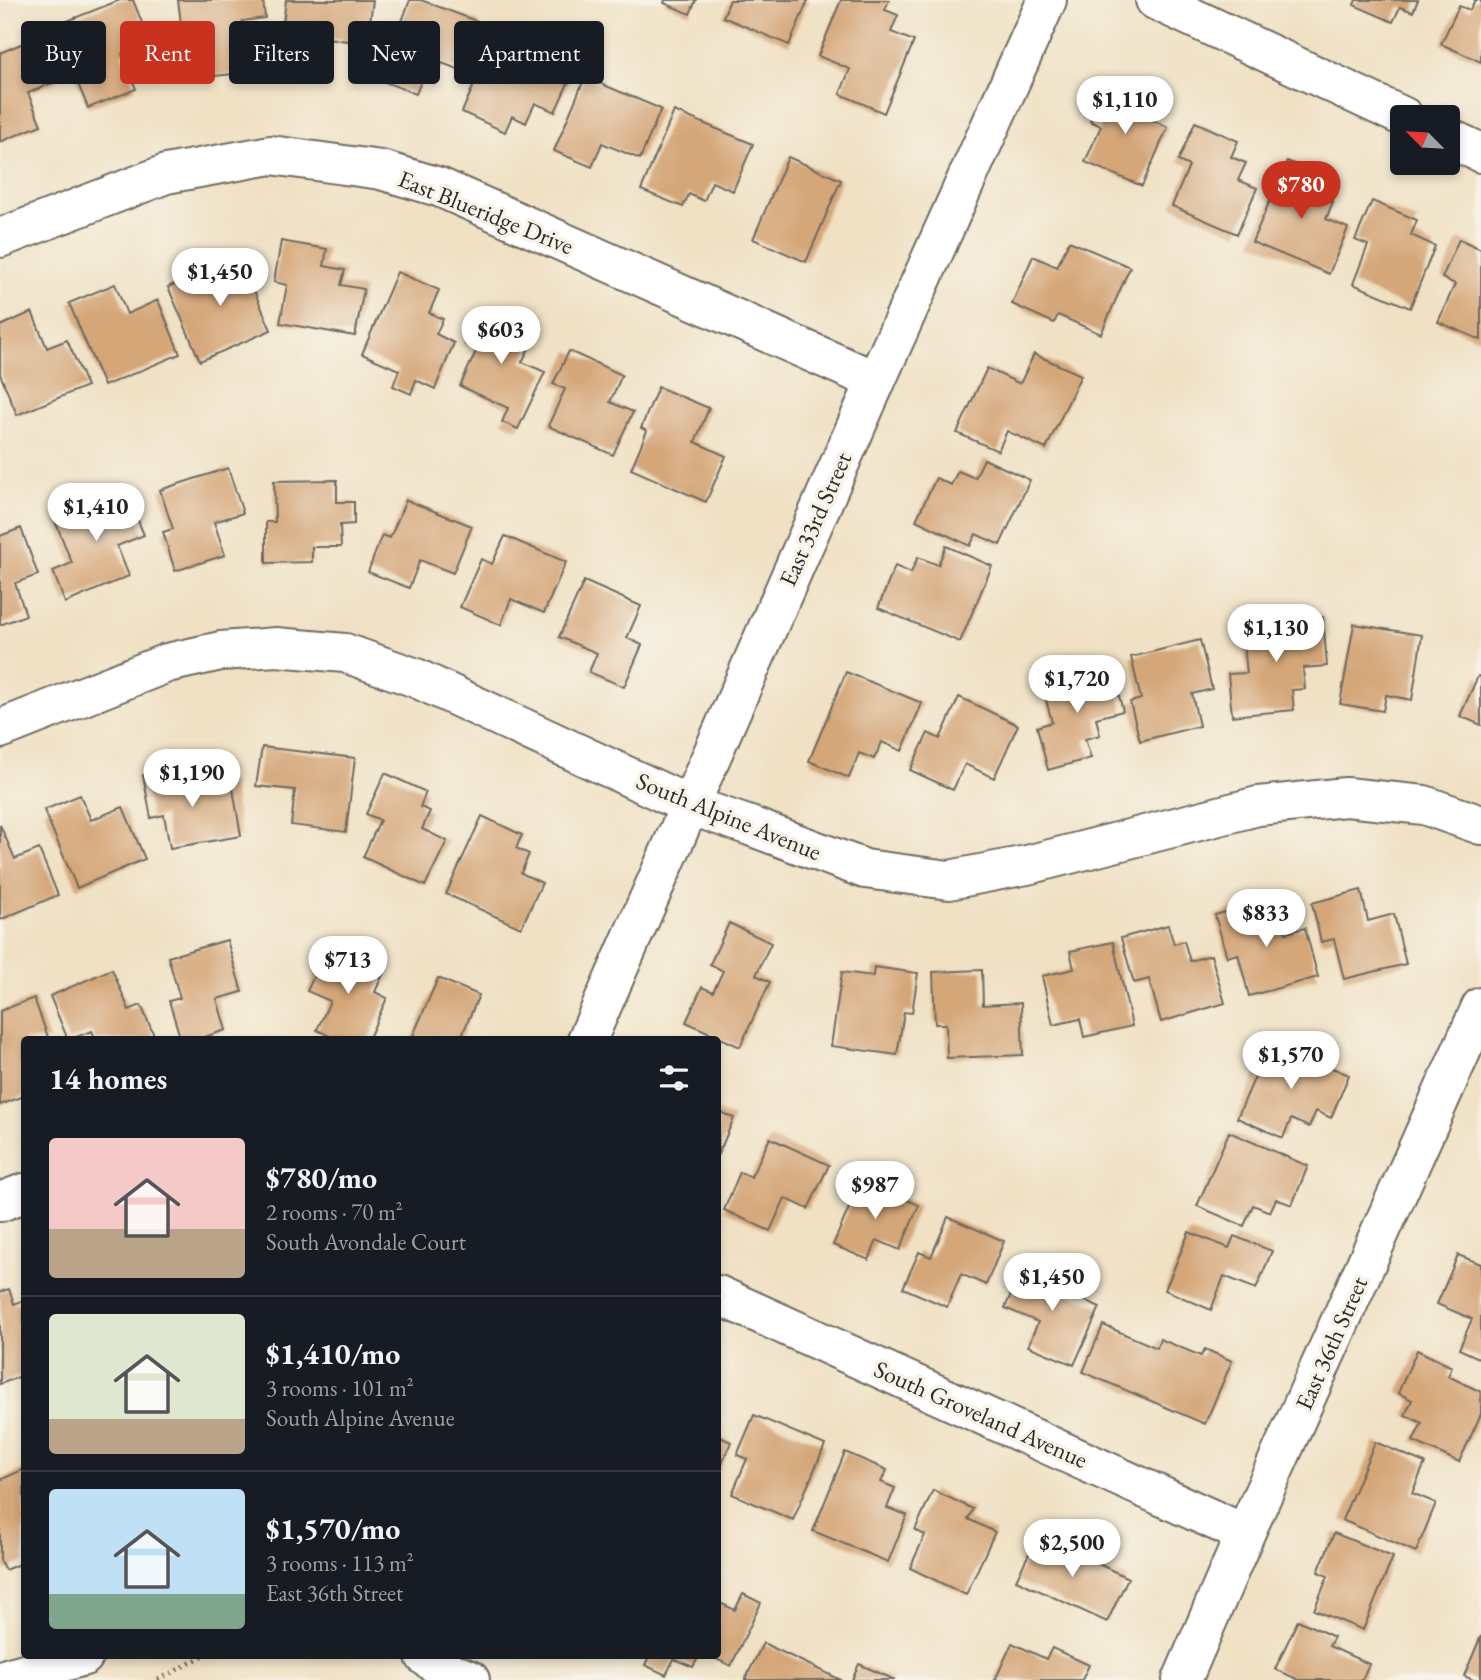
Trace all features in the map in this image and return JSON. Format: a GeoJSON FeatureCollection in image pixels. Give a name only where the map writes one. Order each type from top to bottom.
{"type":"FeatureCollection","features":[{"type":"Feature","properties":{"kind":"street","name":"East 33rd Street"},"geometry":{"type":"LineString","coordinates":[[589,1036],[876,381],[1047,0]]}},
{"type":"Feature","properties":{"kind":"street"},"geometry":{"type":"LineString","coordinates":[[1155,0],[1390,110]]}},
{"type":"Feature","properties":{"kind":"street"},"geometry":{"type":"LineString","coordinates":[[1460,143],[1481,153]]}},
{"type":"Feature","properties":{"kind":"street","name":"East Blueridge Drive"},"geometry":{"type":"LineString","coordinates":[[0,238],[166,174],[271,155],[380,170],[439,187],[876,381]]}},
{"type":"Feature","properties":{"kind":"street","name":"South Alpine Avenue"},"geometry":{"type":"LineString","coordinates":[[0,729],[167,663],[207,654],[276,647],[345,653],[416,678],[689,805],[865,869],[949,880],[1027,864],[1258,806],[1346,797],[1424,805],[1481,825]]}},
{"type":"Feature","properties":{"kind":"street","name":"East 36th Street"},"geometry":{"type":"LineString","coordinates":[[1182,1680],[1481,1007]]}},
{"type":"Feature","properties":{"kind":"street"},"geometry":{"type":"LineString","coordinates":[[0,1202],[21,1194]]}},
{"type":"Feature","properties":{"kind":"street","name":"South Groveland Avenue"},"geometry":{"type":"LineString","coordinates":[[721,1296],[1245,1534]]}},
{"type":"Feature","properties":{"kind":"street"},"geometry":{"type":"LineString","coordinates":[[0,1679],[73,1659]]}},
{"type":"Feature","properties":{"kind":"street"},"geometry":{"type":"LineString","coordinates":[[429,1659],[443,1669],[470,1680]]}},
{"type":"Feature","properties":{"kind":"path"},"geometry":{"type":"LineString","coordinates":[[158,1680],[197,1659]]}},
{"type":"Feature","properties":{"kind":"building"},"geometry":{"type":"Polygon","coordinates":[[[120,0],[133,0],[141,21],[120,21],[120,84],[134,84],[136,89],[88,108],[78,84],[106,84],[106,21],[67,21],[120,0]]]}},
{"type":"Feature","properties":{"kind":"building"},"geometry":{"type":"Polygon","coordinates":[[[178,0],[263,0],[265,18],[229,21],[229,74],[215,76],[215,21],[181,21],[178,0]]]}},
{"type":"Feature","properties":{"kind":"building"},"geometry":{"type":"Polygon","coordinates":[[[286,0],[373,0],[370,21],[348,21],[348,41],[334,39],[334,21],[283,21],[286,0]]]}},
{"type":"Feature","properties":{"kind":"building"},"geometry":{"type":"Polygon","coordinates":[[[410,0],[421,0],[476,21],[454,21],[454,68],[442,63],[440,69],[440,21],[402,21],[410,0]]]}},
{"type":"Feature","properties":{"kind":"building"},"geometry":{"type":"Polygon","coordinates":[[[665,0],[696,0],[690,14],[664,3],[665,0]]]}},
{"type":"Feature","properties":{"kind":"building"},"geometry":{"type":"Polygon","coordinates":[[[730,0],[808,0],[789,45],[723,17],[730,0]]]}},
{"type":"Feature","properties":{"kind":"building"},"geometry":{"type":"Polygon","coordinates":[[[841,0],[889,0],[885,10],[898,15],[891,32],[914,41],[884,113],[840,94],[850,69],[818,56],[841,0]]]}},
{"type":"Feature","properties":{"kind":"building"},"geometry":{"type":"Polygon","coordinates":[[[1356,0],[1418,0],[1413,12],[1400,7],[1393,22],[1354,5],[1356,0]]]}},
{"type":"Feature","properties":{"kind":"building"},"geometry":{"type":"Polygon","coordinates":[[[1475,0],[1481,0],[1481,62],[1441,44],[1459,6],[1470,10],[1475,0]]]}},
{"type":"Feature","properties":{"kind":"building"},"geometry":{"type":"Polygon","coordinates":[[[21,44],[21,84],[50,84],[28,93],[41,125],[0,142],[0,53],[21,44]]]}},
{"type":"Feature","properties":{"kind":"building"},"geometry":{"type":"Polygon","coordinates":[[[390,84],[420,84],[416,94],[390,84]]]}},
{"type":"Feature","properties":{"kind":"building"},"geometry":{"type":"Polygon","coordinates":[[[474,84],[568,84],[555,112],[535,103],[526,123],[512,116],[505,132],[462,112],[474,84]]]}},
{"type":"Feature","properties":{"kind":"building"},"geometry":{"type":"Polygon","coordinates":[[[582,84],[602,84],[661,109],[640,159],[602,143],[592,167],[554,151],[582,84]]]}},
{"type":"Feature","properties":{"kind":"building"},"geometry":{"type":"Polygon","coordinates":[[[1106,84],[1147,101],[1141,115],[1168,127],[1142,186],[1085,162],[1101,126],[1090,121],[1106,84]]]}},
{"type":"Feature","properties":{"kind":"building"},"geometry":{"type":"Polygon","coordinates":[[[674,111],[753,144],[733,191],[712,182],[704,201],[689,194],[683,207],[641,190],[674,111]]]}},
{"type":"Feature","properties":{"kind":"building"},"geometry":{"type":"Polygon","coordinates":[[[1195,122],[1238,141],[1231,157],[1246,163],[1238,180],[1257,188],[1237,234],[1172,206],[1189,166],[1178,161],[1195,122]]]}},
{"type":"Feature","properties":{"kind":"building"},"geometry":{"type":"Polygon","coordinates":[[[788,157],[841,180],[806,262],[753,239],[788,157]]]}},
{"type":"Feature","properties":{"kind":"building"},"geometry":{"type":"Polygon","coordinates":[[[1287,161],[1326,178],[1319,196],[1333,202],[1326,219],[1348,228],[1329,274],[1252,242],[1287,161]]]}},
{"type":"Feature","properties":{"kind":"building"},"geometry":{"type":"Polygon","coordinates":[[[1372,201],[1417,220],[1411,235],[1435,246],[1410,308],[1353,284],[1368,245],[1355,240],[1372,201]]]}},
{"type":"Feature","properties":{"kind":"building"},"geometry":{"type":"Polygon","coordinates":[[[1459,239],[1481,249],[1481,340],[1438,322],[1455,284],[1442,278],[1459,239]]]}},
{"type":"Feature","properties":{"kind":"building"},"geometry":{"type":"Polygon","coordinates":[[[281,241],[327,249],[324,266],[345,270],[341,285],[364,289],[355,336],[280,323],[287,285],[274,282],[281,241]]]}},
{"type":"Feature","properties":{"kind":"building"},"geometry":{"type":"Polygon","coordinates":[[[1069,241],[1130,267],[1101,334],[1058,315],[1054,323],[1012,304],[1033,256],[1057,267],[1069,241]]]}},
{"type":"Feature","properties":{"kind":"building"},"geometry":{"type":"Polygon","coordinates":[[[239,256],[271,330],[200,361],[168,287],[239,256]]]}},
{"type":"Feature","properties":{"kind":"building"},"geometry":{"type":"Polygon","coordinates":[[[397,272],[439,290],[429,313],[443,319],[436,334],[454,343],[435,389],[416,380],[411,394],[393,386],[399,370],[362,354],[397,272]]]}},
{"type":"Feature","properties":{"kind":"building"},"geometry":{"type":"Polygon","coordinates":[[[115,284],[127,314],[158,300],[180,354],[104,386],[69,303],[115,284]]]}},
{"type":"Feature","properties":{"kind":"building"},"geometry":{"type":"Polygon","coordinates":[[[483,307],[523,326],[516,339],[530,346],[522,362],[545,372],[518,429],[502,422],[508,408],[460,386],[477,349],[465,344],[483,307]]]}},
{"type":"Feature","properties":{"kind":"building"},"geometry":{"type":"Polygon","coordinates":[[[32,312],[47,348],[67,340],[87,386],[17,415],[0,374],[0,326],[32,312]]]}},
{"type":"Feature","properties":{"kind":"building"},"geometry":{"type":"Polygon","coordinates":[[[569,351],[622,375],[610,402],[633,412],[613,455],[548,426],[565,389],[553,384],[569,351]]]}},
{"type":"Feature","properties":{"kind":"building"},"geometry":{"type":"Polygon","coordinates":[[[1034,354],[1081,375],[1046,449],[1007,431],[998,451],[957,433],[987,368],[1020,384],[1034,354]]]}},
{"type":"Feature","properties":{"kind":"building"},"geometry":{"type":"Polygon","coordinates":[[[658,387],[709,408],[695,442],[726,456],[706,502],[631,469],[647,431],[641,428],[658,387]]]}},
{"type":"Feature","properties":{"kind":"building"},"geometry":{"type":"Polygon","coordinates":[[[984,459],[1030,480],[1000,545],[976,534],[970,546],[916,520],[936,478],[951,485],[958,471],[975,478],[984,459]]]}},
{"type":"Feature","properties":{"kind":"building"},"geometry":{"type":"Polygon","coordinates":[[[228,468],[243,513],[214,522],[225,555],[175,571],[163,532],[173,529],[160,490],[228,468]]]}},
{"type":"Feature","properties":{"kind":"building"},"geometry":{"type":"Polygon","coordinates":[[[337,480],[337,502],[354,502],[354,524],[340,525],[341,547],[312,547],[312,562],[266,563],[266,522],[275,522],[274,481],[337,480]]]}},
{"type":"Feature","properties":{"kind":"building"},"geometry":{"type":"Polygon","coordinates":[[[124,487],[144,535],[117,546],[129,576],[65,603],[53,571],[72,563],[53,516],[124,487]]]}},
{"type":"Feature","properties":{"kind":"building"},"geometry":{"type":"Polygon","coordinates":[[[406,500],[472,526],[453,573],[420,560],[409,588],[368,572],[382,535],[390,538],[406,500]]]}},
{"type":"Feature","properties":{"kind":"building"},"geometry":{"type":"Polygon","coordinates":[[[21,528],[38,575],[15,583],[26,615],[0,625],[0,536],[21,528]]]}},
{"type":"Feature","properties":{"kind":"building"},"geometry":{"type":"Polygon","coordinates":[[[505,536],[566,562],[544,613],[511,599],[501,625],[460,607],[481,559],[492,564],[505,536]]]}},
{"type":"Feature","properties":{"kind":"building"},"geometry":{"type":"Polygon","coordinates":[[[946,546],[992,566],[960,642],[878,608],[895,566],[911,573],[918,557],[938,565],[946,546]]]}},
{"type":"Feature","properties":{"kind":"building"},"geometry":{"type":"Polygon","coordinates":[[[584,581],[641,606],[627,638],[642,645],[624,687],[589,672],[597,653],[559,637],[584,581]]]}},
{"type":"Feature","properties":{"kind":"building"},"geometry":{"type":"Polygon","coordinates":[[[1323,617],[1327,666],[1303,668],[1305,689],[1292,690],[1294,710],[1232,716],[1228,674],[1247,673],[1242,625],[1323,617]]]}},
{"type":"Feature","properties":{"kind":"building"},"geometry":{"type":"Polygon","coordinates":[[[1354,624],[1422,635],[1412,700],[1386,695],[1383,711],[1340,704],[1354,624]]]}},
{"type":"Feature","properties":{"kind":"building"},"geometry":{"type":"Polygon","coordinates":[[[1200,640],[1212,689],[1192,694],[1199,726],[1140,741],[1130,702],[1141,699],[1131,657],[1200,640]]]}},
{"type":"Feature","properties":{"kind":"building"},"geometry":{"type":"Polygon","coordinates":[[[1111,666],[1123,711],[1096,718],[1100,735],[1085,739],[1091,758],[1048,770],[1037,727],[1052,722],[1042,685],[1111,666]]]}},
{"type":"Feature","properties":{"kind":"building"},"geometry":{"type":"Polygon","coordinates":[[[846,672],[922,703],[902,751],[882,742],[874,759],[859,753],[849,778],[809,761],[846,672]]]}},
{"type":"Feature","properties":{"kind":"building"},"geometry":{"type":"Polygon","coordinates":[[[1478,676],[1481,677],[1481,725],[1460,716],[1478,676]]]}},
{"type":"Feature","properties":{"kind":"building"},"geometry":{"type":"Polygon","coordinates":[[[959,697],[1018,725],[994,778],[965,764],[953,790],[910,770],[928,733],[940,739],[959,697]]]}},
{"type":"Feature","properties":{"kind":"building"},"geometry":{"type":"Polygon","coordinates":[[[262,747],[355,758],[346,832],[291,825],[295,790],[256,786],[262,747]]]}},
{"type":"Feature","properties":{"kind":"building"},"geometry":{"type":"Polygon","coordinates":[[[183,767],[187,790],[232,783],[241,836],[170,848],[164,815],[151,818],[143,775],[183,767]]]}},
{"type":"Feature","properties":{"kind":"building"},"geometry":{"type":"Polygon","coordinates":[[[385,773],[426,792],[420,807],[430,811],[422,829],[447,841],[425,886],[363,857],[380,820],[366,814],[385,773]]]}},
{"type":"Feature","properties":{"kind":"building"},"geometry":{"type":"Polygon","coordinates":[[[80,795],[91,820],[123,807],[145,859],[77,888],[44,810],[80,795]]]}},
{"type":"Feature","properties":{"kind":"building"},"geometry":{"type":"Polygon","coordinates":[[[482,816],[522,835],[516,848],[529,854],[521,873],[542,883],[521,928],[446,894],[482,816]]]}},
{"type":"Feature","properties":{"kind":"building"},"geometry":{"type":"Polygon","coordinates":[[[0,825],[15,859],[39,849],[58,895],[0,920],[0,825]]]}},
{"type":"Feature","properties":{"kind":"building"},"geometry":{"type":"Polygon","coordinates":[[[1361,890],[1368,921],[1394,914],[1406,964],[1344,979],[1334,939],[1321,942],[1312,903],[1361,890]]]}},
{"type":"Feature","properties":{"kind":"building"},"geometry":{"type":"Polygon","coordinates":[[[1262,902],[1266,919],[1281,915],[1286,933],[1305,928],[1318,977],[1249,996],[1238,954],[1227,957],[1215,915],[1262,902]]]}},
{"type":"Feature","properties":{"kind":"building"},"geometry":{"type":"Polygon","coordinates":[[[729,923],[771,943],[756,975],[770,982],[740,1047],[686,1022],[702,987],[713,992],[723,971],[710,964],[729,923]]]}},
{"type":"Feature","properties":{"kind":"building"},"geometry":{"type":"Polygon","coordinates":[[[1168,925],[1174,944],[1184,941],[1190,961],[1211,955],[1225,1003],[1161,1022],[1149,979],[1134,983],[1121,938],[1168,925]]]}},
{"type":"Feature","properties":{"kind":"building"},"geometry":{"type":"Polygon","coordinates":[[[227,940],[242,992],[217,999],[226,1030],[207,1036],[180,1036],[169,1001],[180,998],[168,957],[227,940]]]}},
{"type":"Feature","properties":{"kind":"building"},"geometry":{"type":"Polygon","coordinates":[[[1113,942],[1132,1026],[1084,1037],[1080,1019],[1053,1025],[1042,976],[1074,969],[1070,951],[1113,942]]]}},
{"type":"Feature","properties":{"kind":"building"},"geometry":{"type":"Polygon","coordinates":[[[328,946],[384,972],[375,992],[387,998],[370,1036],[330,1036],[317,1030],[330,1001],[307,991],[328,946]]]}},
{"type":"Feature","properties":{"kind":"building"},"geometry":{"type":"Polygon","coordinates":[[[874,967],[918,973],[912,1013],[904,1012],[897,1055],[831,1046],[842,972],[873,976],[874,967]]]}},
{"type":"Feature","properties":{"kind":"building"},"geometry":{"type":"Polygon","coordinates":[[[112,969],[129,1010],[141,1005],[154,1036],[94,1036],[92,1031],[79,1036],[66,1036],[50,996],[112,969]]]}},
{"type":"Feature","properties":{"kind":"building"},"geometry":{"type":"Polygon","coordinates":[[[982,970],[983,1005],[1021,1003],[1023,1055],[947,1058],[946,1024],[935,1024],[933,972],[982,970]]]}},
{"type":"Feature","properties":{"kind":"building"},"geometry":{"type":"Polygon","coordinates":[[[438,978],[479,995],[462,1036],[413,1036],[438,978]]]}},
{"type":"Feature","properties":{"kind":"building"},"geometry":{"type":"Polygon","coordinates":[[[34,998],[48,1036],[21,1036],[21,1097],[0,1105],[0,1011],[34,998]]]}},
{"type":"Feature","properties":{"kind":"building"},"geometry":{"type":"Polygon","coordinates":[[[1270,1042],[1349,1075],[1331,1118],[1316,1111],[1309,1127],[1291,1119],[1283,1138],[1237,1118],[1270,1042]]]}},
{"type":"Feature","properties":{"kind":"building"},"geometry":{"type":"Polygon","coordinates":[[[721,1112],[734,1118],[721,1148],[721,1112]]]}},
{"type":"Feature","properties":{"kind":"building"},"geometry":{"type":"Polygon","coordinates":[[[1229,1132],[1308,1166],[1292,1205],[1276,1199],[1270,1212],[1253,1205],[1244,1226],[1197,1206],[1229,1132]]]}},
{"type":"Feature","properties":{"kind":"building"},"geometry":{"type":"Polygon","coordinates":[[[770,1138],[829,1165],[808,1209],[785,1198],[770,1231],[724,1210],[740,1172],[751,1177],[770,1138]]]}},
{"type":"Feature","properties":{"kind":"building"},"geometry":{"type":"Polygon","coordinates":[[[861,1180],[919,1205],[900,1250],[877,1240],[869,1260],[833,1245],[861,1180]]]}},
{"type":"Feature","properties":{"kind":"building"},"geometry":{"type":"Polygon","coordinates":[[[948,1217],[1004,1241],[986,1285],[961,1274],[947,1307],[903,1288],[919,1252],[931,1257],[948,1217]]]}},
{"type":"Feature","properties":{"kind":"building"},"geometry":{"type":"Polygon","coordinates":[[[1189,1232],[1229,1248],[1234,1236],[1272,1251],[1256,1289],[1224,1276],[1211,1310],[1165,1290],[1189,1232]]]}},
{"type":"Feature","properties":{"kind":"building"},"geometry":{"type":"Polygon","coordinates":[[[1458,1255],[1481,1264],[1481,1359],[1459,1349],[1472,1319],[1437,1304],[1458,1255]]]}},
{"type":"Feature","properties":{"kind":"building"},"geometry":{"type":"Polygon","coordinates":[[[1025,1262],[1065,1279],[1060,1290],[1100,1307],[1074,1365],[1028,1346],[1038,1322],[1005,1308],[1025,1262]]]}},
{"type":"Feature","properties":{"kind":"building"},"geometry":{"type":"Polygon","coordinates":[[[9,1289],[14,1304],[21,1301],[21,1376],[0,1384],[0,1292],[9,1289]]]}},
{"type":"Feature","properties":{"kind":"building"},"geometry":{"type":"Polygon","coordinates":[[[1103,1325],[1157,1348],[1160,1339],[1201,1356],[1205,1349],[1232,1361],[1205,1424],[1083,1372],[1103,1325]]]}},
{"type":"Feature","properties":{"kind":"building"},"geometry":{"type":"Polygon","coordinates":[[[1417,1350],[1452,1367],[1448,1376],[1481,1392],[1481,1414],[1459,1462],[1413,1441],[1422,1423],[1405,1415],[1412,1400],[1398,1393],[1417,1350]]]}},
{"type":"Feature","properties":{"kind":"building"},"geometry":{"type":"Polygon","coordinates":[[[754,1415],[825,1445],[793,1520],[732,1494],[747,1459],[737,1455],[754,1415]]]}},
{"type":"Feature","properties":{"kind":"building"},"geometry":{"type":"Polygon","coordinates":[[[721,1437],[731,1442],[721,1466],[721,1437]]]}},
{"type":"Feature","properties":{"kind":"building"},"geometry":{"type":"Polygon","coordinates":[[[1375,1442],[1425,1463],[1412,1493],[1436,1503],[1416,1552],[1342,1520],[1375,1442]]]}},
{"type":"Feature","properties":{"kind":"building"},"geometry":{"type":"Polygon","coordinates":[[[845,1452],[887,1470],[881,1482],[895,1488],[887,1508],[907,1515],[888,1562],[813,1531],[845,1452]]]}},
{"type":"Feature","properties":{"kind":"building"},"geometry":{"type":"Polygon","coordinates":[[[21,1470],[21,1563],[5,1570],[0,1560],[0,1480],[21,1470]]]}},
{"type":"Feature","properties":{"kind":"building"},"geometry":{"type":"Polygon","coordinates":[[[933,1490],[973,1509],[968,1519],[995,1532],[966,1595],[910,1568],[925,1535],[915,1530],[933,1490]]]}},
{"type":"Feature","properties":{"kind":"building"},"geometry":{"type":"Polygon","coordinates":[[[1334,1533],[1393,1557],[1363,1630],[1314,1610],[1328,1576],[1318,1572],[1334,1533]]]}},
{"type":"Feature","properties":{"kind":"building"},"geometry":{"type":"Polygon","coordinates":[[[1038,1535],[1128,1578],[1107,1622],[1016,1580],[1038,1535]]]}},
{"type":"Feature","properties":{"kind":"building"},"geometry":{"type":"Polygon","coordinates":[[[743,1594],[761,1603],[731,1666],[716,1659],[721,1659],[721,1603],[735,1610],[743,1594]]]}},
{"type":"Feature","properties":{"kind":"building"},"geometry":{"type":"Polygon","coordinates":[[[1298,1620],[1334,1637],[1329,1646],[1369,1664],[1362,1680],[1299,1680],[1275,1669],[1298,1620]]]}},
{"type":"Feature","properties":{"kind":"building"},"geometry":{"type":"Polygon","coordinates":[[[1481,1636],[1481,1680],[1473,1680],[1464,1676],[1481,1636]]]}},
{"type":"Feature","properties":{"kind":"building"},"geometry":{"type":"Polygon","coordinates":[[[763,1643],[841,1680],[745,1680],[763,1643]]]}},
{"type":"Feature","properties":{"kind":"building"},"geometry":{"type":"Polygon","coordinates":[[[1012,1643],[1046,1659],[1052,1648],[1089,1665],[1082,1680],[995,1680],[1012,1643]]]}},
{"type":"Feature","properties":{"kind":"building"},"geometry":{"type":"Polygon","coordinates":[[[648,1659],[674,1659],[666,1675],[645,1665],[648,1659]]]}},
{"type":"Feature","properties":{"kind":"building"},"geometry":{"type":"Polygon","coordinates":[[[674,1659],[697,1659],[693,1667],[674,1659]]]}},
{"type":"Feature","properties":{"kind":"building"},"geometry":{"type":"Polygon","coordinates":[[[859,1664],[895,1680],[852,1680],[859,1664]]]}}]}
